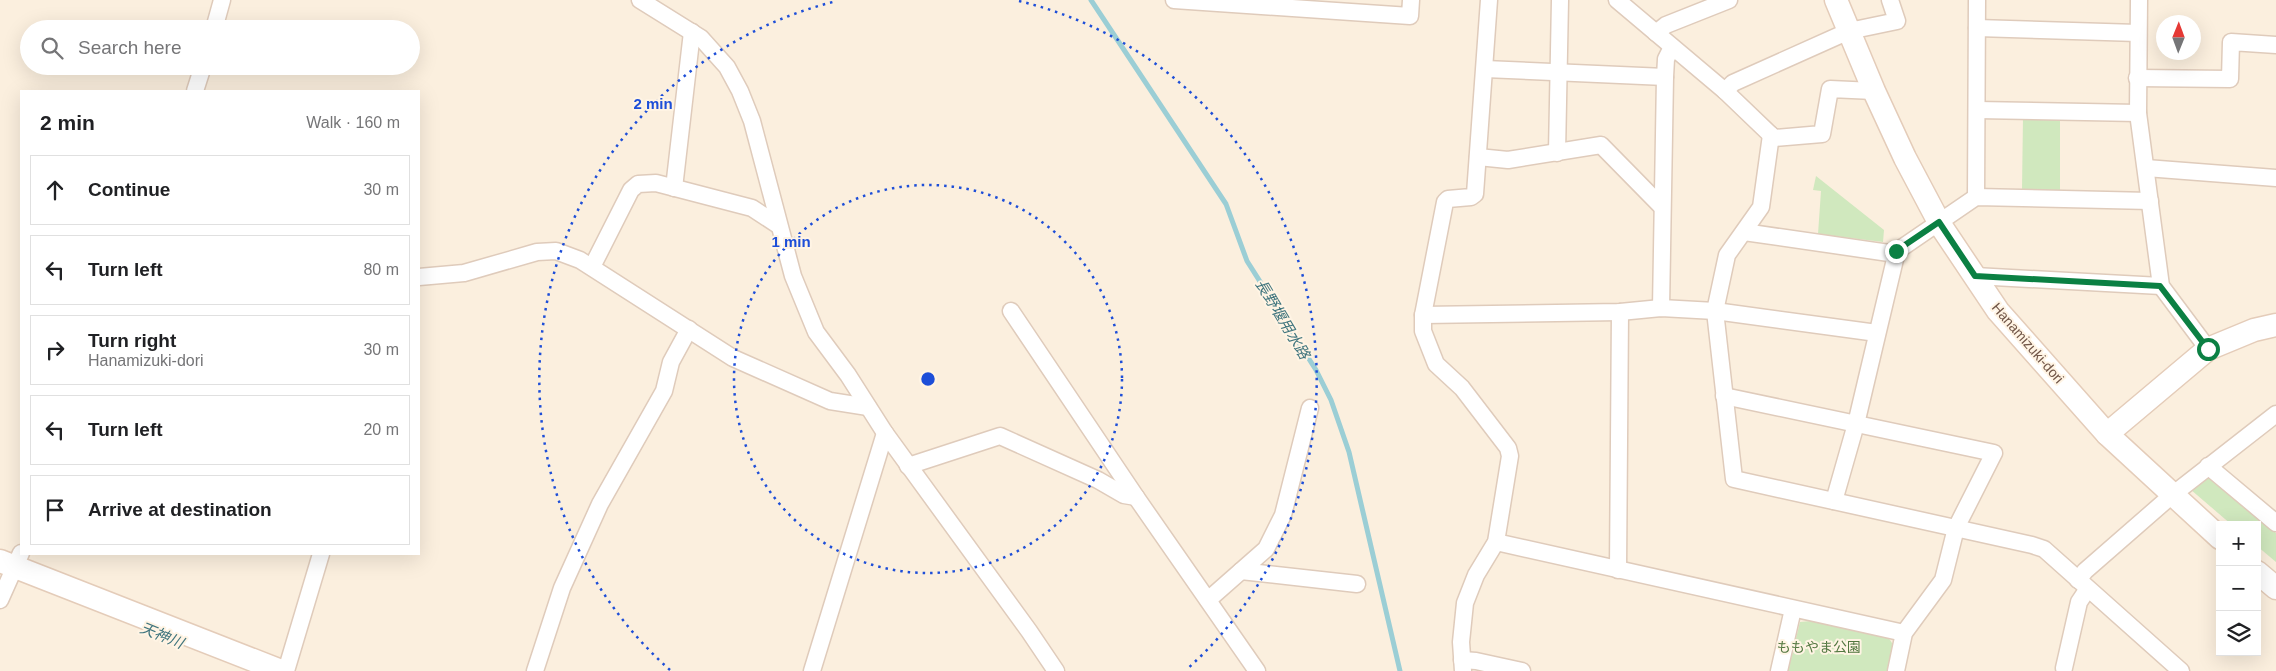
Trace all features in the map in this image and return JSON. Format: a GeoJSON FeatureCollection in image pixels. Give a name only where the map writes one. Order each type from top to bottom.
{"type":"FeatureCollection","features":[{"type":"Feature","properties":{"kind":"street"},"geometry":{"type":"LineString","coordinates":[[216,20],[222,0]]}},
{"type":"Feature","properties":{"kind":"street"},"geometry":{"type":"LineString","coordinates":[[640,0],[692,32],[709,45],[727,67],[752,121],[778,225],[802,302],[816,332],[908,466],[1029,631],[1056,671]]}},
{"type":"Feature","properties":{"kind":"street"},"geometry":{"type":"LineString","coordinates":[[1174,0],[1340,6],[1410,16],[1411,0]]}},
{"type":"Feature","properties":{"kind":"street"},"geometry":{"type":"LineString","coordinates":[[1490,0],[1475,194],[1471,197],[1448,199],[1445,202],[1423,315],[1423,331],[1436,364],[1463,389],[1508,448],[1510,456],[1496,542],[1476,575],[1465,603],[1461,642],[1463,666],[1476,661],[1522,671]]}},
{"type":"Feature","properties":{"kind":"street"},"geometry":{"type":"LineString","coordinates":[[1556,153],[1560,0]]}},
{"type":"Feature","properties":{"kind":"street"},"geometry":{"type":"LineString","coordinates":[[1617,0],[1724,91],[1774,138],[1822,134],[1830,89],[1874,91]]}},
{"type":"Feature","properties":{"kind":"street"},"geometry":{"type":"LineString","coordinates":[[1656,33],[1666,25],[1726,0]]}},
{"type":"Feature","properties":{"kind":"street","name":"Hanamizuki-dori"},"geometry":{"type":"LineString","coordinates":[[1836,0],[1874,91],[1905,158],[1939,222],[1998,311],[2107,434],[2172,496],[2216,534]]}},
{"type":"Feature","properties":{"kind":"street"},"geometry":{"type":"LineString","coordinates":[[1724,91],[1733,83],[1849,31],[1897,21],[1890,0]]}},
{"type":"Feature","properties":{"kind":"street"},"geometry":{"type":"LineString","coordinates":[[1976,198],[1977,0]]}},
{"type":"Feature","properties":{"kind":"street"},"geometry":{"type":"LineString","coordinates":[[2139,0],[2138,114],[2160,286],[2208,349]]}},
{"type":"Feature","properties":{"kind":"street"},"geometry":{"type":"LineString","coordinates":[[1976,28],[2138,33]]}},
{"type":"Feature","properties":{"kind":"street"},"geometry":{"type":"LineString","coordinates":[[674,188],[692,32]]}},
{"type":"Feature","properties":{"kind":"street"},"geometry":{"type":"LineString","coordinates":[[2137,78],[2230,80],[2231,42],[2276,45]]}},
{"type":"Feature","properties":{"kind":"street"},"geometry":{"type":"LineString","coordinates":[[1661,308],[1666,59],[1672,47]]}},
{"type":"Feature","properties":{"kind":"street"},"geometry":{"type":"LineString","coordinates":[[1485,69],[1666,77]]}},
{"type":"Feature","properties":{"kind":"street"},"geometry":{"type":"LineString","coordinates":[[195,90],[200,75]]}},
{"type":"Feature","properties":{"kind":"street"},"geometry":{"type":"LineString","coordinates":[[1977,110],[2138,114]]}},
{"type":"Feature","properties":{"kind":"street"},"geometry":{"type":"LineString","coordinates":[[1771,135],[1761,207],[1727,256],[1715,310],[1734,479],[2044,549],[2181,671]]}},
{"type":"Feature","properties":{"kind":"street"},"geometry":{"type":"LineString","coordinates":[[1478,157],[1508,160],[1601,145],[1662,207]]}},
{"type":"Feature","properties":{"kind":"street"},"geometry":{"type":"LineString","coordinates":[[2146,168],[2276,178]]}},
{"type":"Feature","properties":{"kind":"street"},"geometry":{"type":"LineString","coordinates":[[592,267],[631,190],[638,184],[656,183],[752,208],[778,225]]}},
{"type":"Feature","properties":{"kind":"street"},"geometry":{"type":"LineString","coordinates":[[1834,501],[1856,424],[1896,251],[1976,198],[2150,201]]}},
{"type":"Feature","properties":{"kind":"street"},"geometry":{"type":"LineString","coordinates":[[1744,232],[1896,254]]}},
{"type":"Feature","properties":{"kind":"street"},"geometry":{"type":"LineString","coordinates":[[420,277],[464,273],[537,252],[556,251],[580,260],[592,267],[733,358],[830,401],[868,407]]}},
{"type":"Feature","properties":{"kind":"street"},"geometry":{"type":"LineString","coordinates":[[1975,276],[2160,286]]}},
{"type":"Feature","properties":{"kind":"street"},"geometry":{"type":"LineString","coordinates":[[1423,315],[1620,312],[1661,308],[1715,310],[1877,333]]}},
{"type":"Feature","properties":{"kind":"street"},"geometry":{"type":"LineString","coordinates":[[1011,311],[1136,497],[1257,671]]}},
{"type":"Feature","properties":{"kind":"street"},"geometry":{"type":"LineString","coordinates":[[1618,570],[1620,312]]}},
{"type":"Feature","properties":{"kind":"street"},"geometry":{"type":"LineString","coordinates":[[2107,434],[2208,349],[2254,330],[2276,325]]}},
{"type":"Feature","properties":{"kind":"street"},"geometry":{"type":"LineString","coordinates":[[535,671],[566,580],[600,504],[664,391],[671,362],[689,329]]}},
{"type":"Feature","properties":{"kind":"street"},"geometry":{"type":"LineString","coordinates":[[1724,396],[1994,453],[1956,528],[1943,580],[1904,633],[1896,671]]}},
{"type":"Feature","properties":{"kind":"street"},"geometry":{"type":"LineString","coordinates":[[1208,600],[1266,549],[1283,515],[1310,408]]}},
{"type":"Feature","properties":{"kind":"street"},"geometry":{"type":"LineString","coordinates":[[2064,668],[2085,571],[2208,466],[2276,414]]}},
{"type":"Feature","properties":{"kind":"street"},"geometry":{"type":"LineString","coordinates":[[812,671],[885,433]]}},
{"type":"Feature","properties":{"kind":"street"},"geometry":{"type":"LineString","coordinates":[[908,466],[1000,436],[1098,480],[1124,496],[1136,497]]}},
{"type":"Feature","properties":{"kind":"street"},"geometry":{"type":"LineString","coordinates":[[2208,466],[2276,523]]}},
{"type":"Feature","properties":{"kind":"street"},"geometry":{"type":"LineString","coordinates":[[1496,542],[1904,633]]}},
{"type":"Feature","properties":{"kind":"street"},"geometry":{"type":"LineString","coordinates":[[286,671],[322,555]]}},
{"type":"Feature","properties":{"kind":"street"},"geometry":{"type":"LineString","coordinates":[[0,600],[12,560],[281,671]]}},
{"type":"Feature","properties":{"kind":"street"},"geometry":{"type":"LineString","coordinates":[[1241,571],[1357,584]]}},
{"type":"Feature","properties":{"kind":"street"},"geometry":{"type":"LineString","coordinates":[[2261,575],[2276,588]]}},
{"type":"Feature","properties":{"kind":"street"},"geometry":{"type":"LineString","coordinates":[[1779,671],[1793,609]]}},
{"type":"Feature","properties":{"kind":"green space"},"geometry":{"type":"Polygon","coordinates":[[[2023,117],[2060,118],[2060,191],[2022,190],[2023,117]]]}},
{"type":"Feature","properties":{"kind":"green space"},"geometry":{"type":"Polygon","coordinates":[[[1816,176],[1884,230],[1883,242],[1818,234],[1821,191],[1813,190],[1816,176]]]}},
{"type":"Feature","properties":{"kind":"green space"},"geometry":{"type":"Polygon","coordinates":[[[2208,475],[2276,533],[2276,562],[2261,549],[2261,521],[2227,521],[2190,489],[2208,475]]]}},
{"type":"Feature","properties":{"kind":"green space","name":"ももやま公園"},"geometry":{"type":"Polygon","coordinates":[[[1811,621],[1888,637],[1894,646],[1888,671],[1788,671],[1800,622],[1811,621]]]}},
{"type":"Feature","properties":{"kind":"waterway","name":"長野堰用水路"},"geometry":{"type":"LineString","coordinates":[[1091,0],[1226,204],[1247,261],[1316,370],[1331,400],[1349,452],[1400,671]]}},
{"type":"Feature","properties":{"kind":"route"},"geometry":{"type":"LineString","coordinates":[[1896,251],[1939,222],[1975,276],[2160,286],[2208,349]]}},
{"type":"Feature","properties":{"kind":"water label","name":"天神川"},"geometry":{"type":"Point","coordinates":[162,635]}}]}
